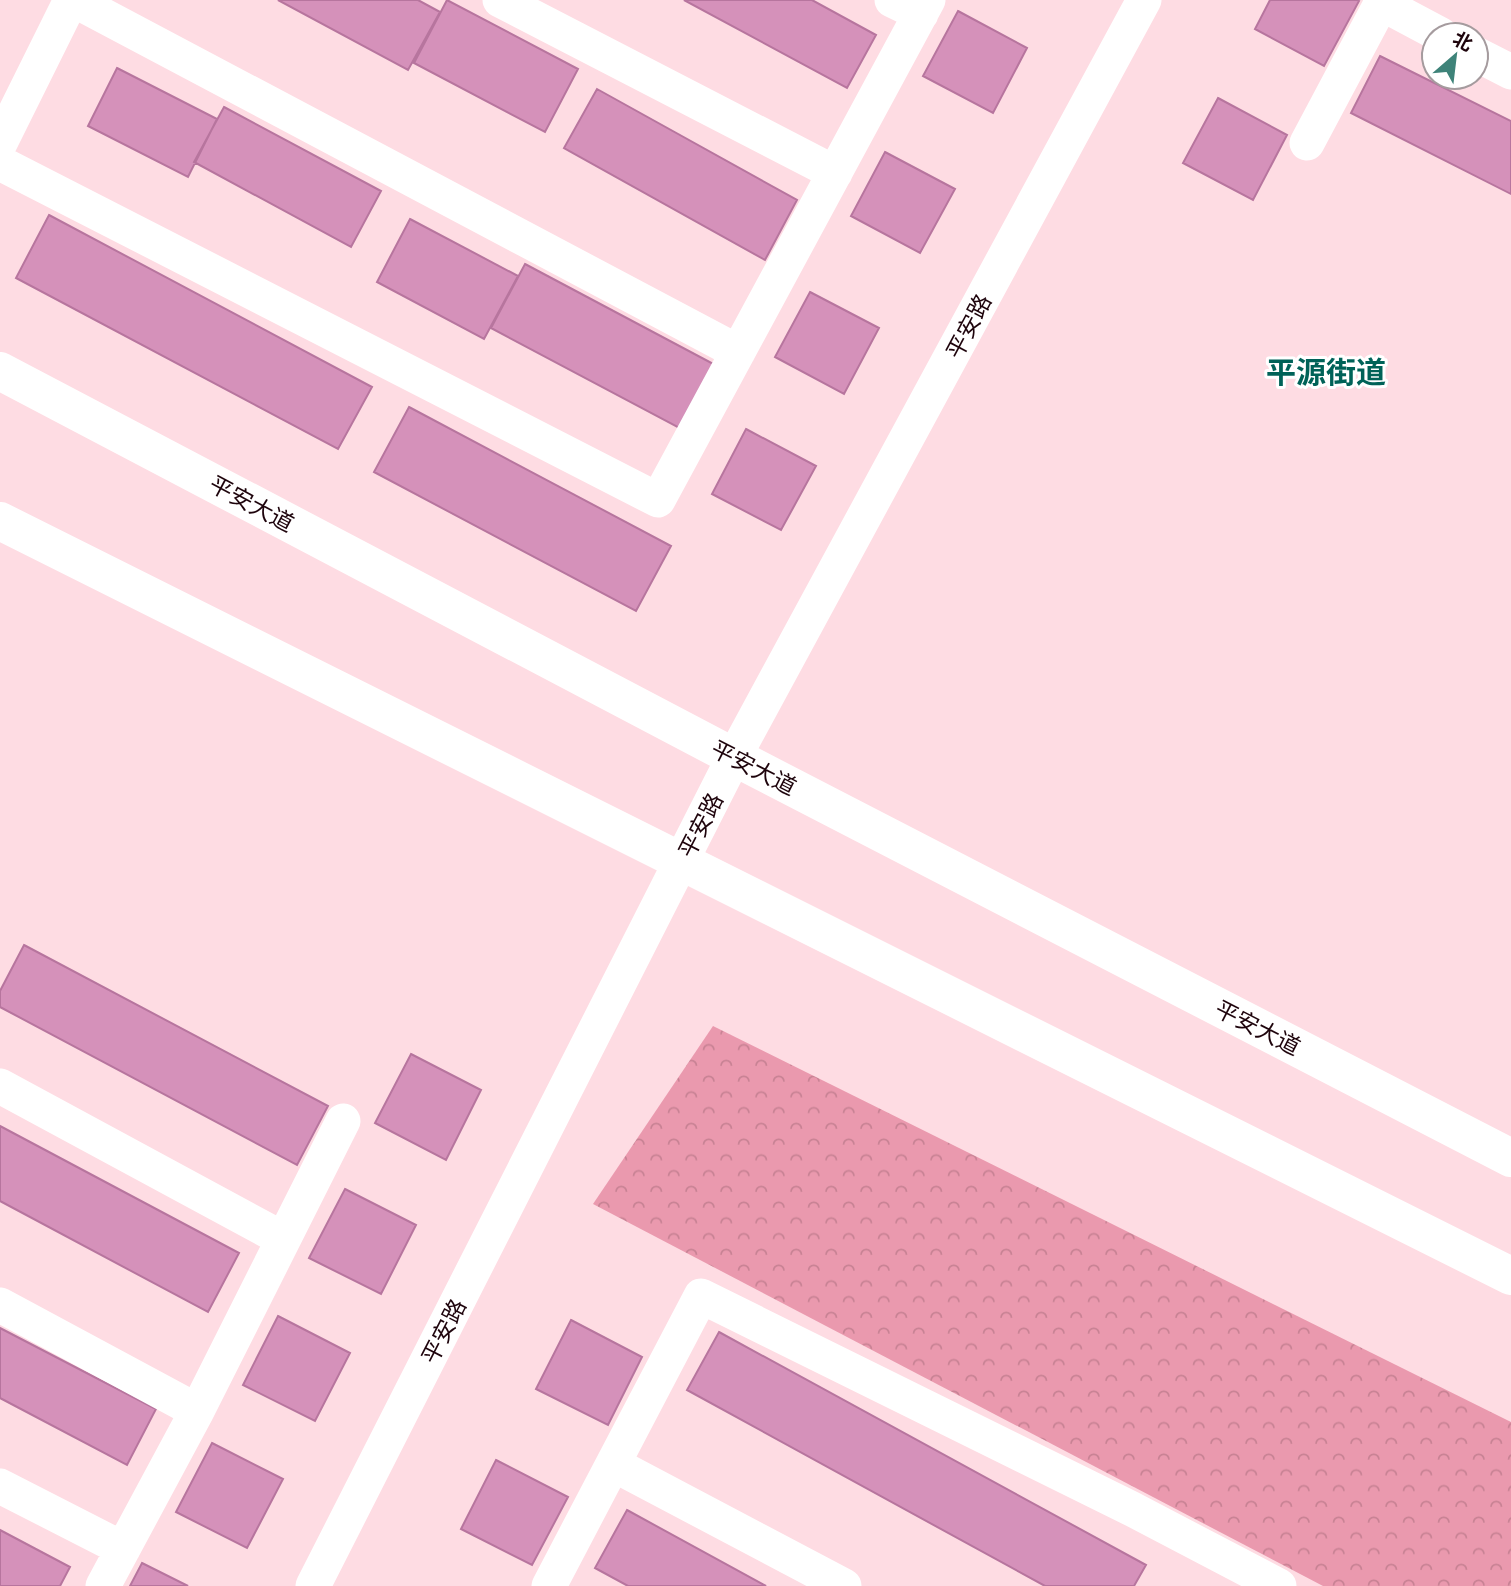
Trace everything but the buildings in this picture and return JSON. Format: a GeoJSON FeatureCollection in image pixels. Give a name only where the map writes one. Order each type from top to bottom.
{"type":"FeatureCollection","features":[{"type":"Feature","properties":{"kind":"main road","name":"平安大道"},"geometry":{"type":"LineString","coordinates":[[0,371],[734,757],[1511,1158]]}},
{"type":"Feature","properties":{"kind":"main road"},"geometry":{"type":"LineString","coordinates":[[0,521],[1511,1276]]}},
{"type":"Feature","properties":{"kind":"street"},"geometry":{"type":"LineString","coordinates":[[0,143],[73,0],[738,352]]}},
{"type":"Feature","properties":{"kind":"street"},"geometry":{"type":"LineString","coordinates":[[500,0],[835,173]]}},
{"type":"Feature","properties":{"kind":"street","name":"平安路"},"geometry":{"type":"LineString","coordinates":[[313,1586],[734,757],[1144,0]]}},
{"type":"Feature","properties":{"kind":"street"},"geometry":{"type":"LineString","coordinates":[[1307,143],[1382,1],[1420,23]]}},
{"type":"Feature","properties":{"kind":"street"},"geometry":{"type":"LineString","coordinates":[[0,163],[658,500],[835,173],[914,5]]}},
{"type":"Feature","properties":{"kind":"street"},"geometry":{"type":"LineString","coordinates":[[1490,61],[1511,72]]}},
{"type":"Feature","properties":{"kind":"street"},"geometry":{"type":"LineString","coordinates":[[0,1086],[283,1239]]}},
{"type":"Feature","properties":{"kind":"street"},"geometry":{"type":"LineString","coordinates":[[103,1586],[197,1411],[344,1121]]}},
{"type":"Feature","properties":{"kind":"street"},"geometry":{"type":"LineString","coordinates":[[549,1586],[701,1296],[1132,1509],[1279,1586]]}},
{"type":"Feature","properties":{"kind":"street"},"geometry":{"type":"LineString","coordinates":[[0,1305],[197,1411]]}},
{"type":"Feature","properties":{"kind":"street"},"geometry":{"type":"LineString","coordinates":[[613,1464],[844,1586]]}},
{"type":"Feature","properties":{"kind":"street"},"geometry":{"type":"LineString","coordinates":[[0,1486],[123,1549]]}},
{"type":"Feature","properties":{"kind":"green space"},"geometry":{"type":"Polygon","coordinates":[[[713,1026],[1511,1422],[1511,1586],[1323,1586],[593,1204],[713,1026]]]}},
{"type":"Feature","properties":{"kind":"district","name":"平源街道"},"geometry":{"type":"Point","coordinates":[1326,371]}}]}
